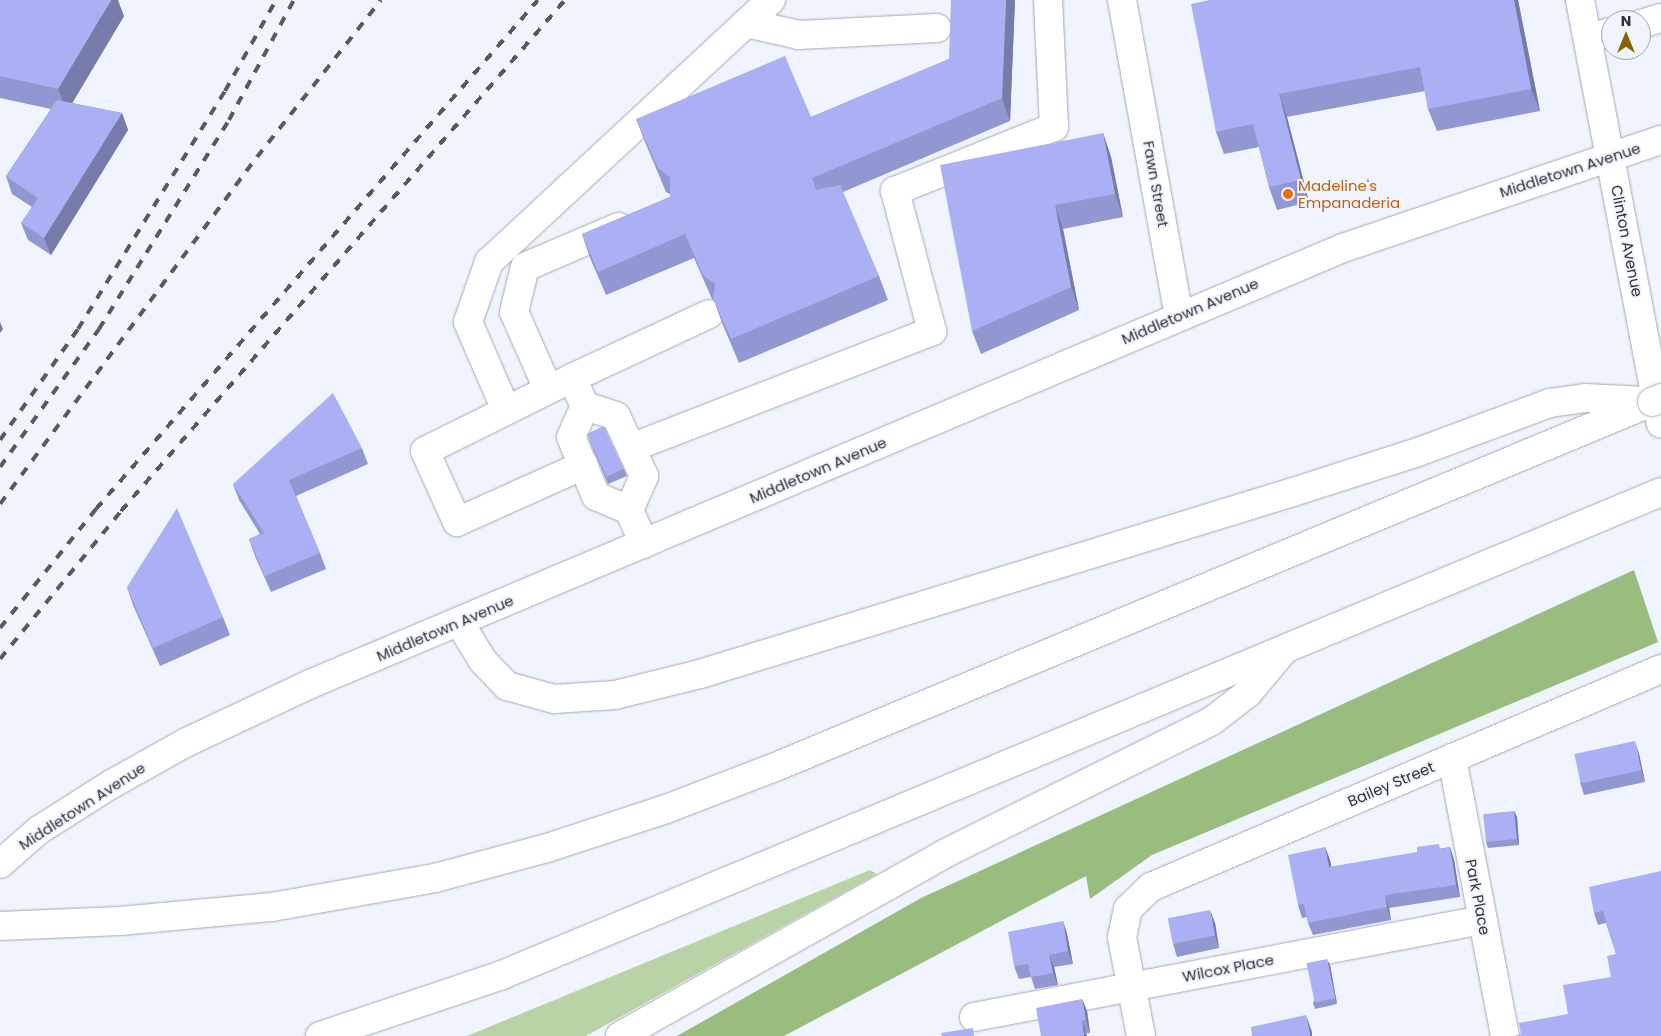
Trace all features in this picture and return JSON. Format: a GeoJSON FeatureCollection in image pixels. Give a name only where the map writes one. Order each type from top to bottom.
{"type":"FeatureCollection","features":[{"type":"Feature","properties":{"kind":"main road"},"geometry":{"type":"LineString","coordinates":[[506,410],[468,322],[489,262],[771,0]]}},
{"type":"Feature","properties":{"kind":"main road"},"geometry":{"type":"LineString","coordinates":[[631,448],[932,331],[895,191],[1054,127],[1048,0]]}},
{"type":"Feature","properties":{"kind":"main road","name":"Fawn Street"},"geometry":{"type":"LineString","coordinates":[[1122,0],[1179,316]]}},
{"type":"Feature","properties":{"kind":"main road","name":"Clinton Avenue"},"geometry":{"type":"LineString","coordinates":[[1580,0],[1599,35],[1611,156],[1658,408]]}},
{"type":"Feature","properties":{"kind":"main road"},"geometry":{"type":"LineString","coordinates":[[746,23],[799,34],[937,28]]}},
{"type":"Feature","properties":{"kind":"main road","name":"Middletown Avenue"},"geometry":{"type":"LineString","coordinates":[[1,860],[39,830],[187,742],[264,704],[1343,248],[1661,140]]}},
{"type":"Feature","properties":{"kind":"main road"},"geometry":{"type":"LineString","coordinates":[[629,510],[644,476],[616,416],[585,406],[560,384],[514,312],[524,267],[638,218]]}},
{"type":"Feature","properties":{"kind":"main road"},"geometry":{"type":"LineString","coordinates":[[584,465],[457,522],[426,451],[506,410],[709,314]]}},
{"type":"Feature","properties":{"kind":"main road"},"geometry":{"type":"LineString","coordinates":[[459,622],[483,661],[507,686],[554,699],[623,694],[700,674],[1293,492],[1418,452],[1550,403],[1605,410],[1658,408]]}},
{"type":"Feature","properties":{"kind":"main road"},"geometry":{"type":"LineString","coordinates":[[585,406],[571,437],[596,496],[629,510],[644,544]]}},
{"type":"Feature","properties":{"kind":"main road"},"geometry":{"type":"LineString","coordinates":[[0,926],[181,917],[324,899],[435,878],[548,848],[666,809],[773,768],[1605,410]]}},
{"type":"Feature","properties":{"kind":"main road"},"geometry":{"type":"LineString","coordinates":[[320,1036],[502,975],[1661,492]]}},
{"type":"Feature","properties":{"kind":"main road"},"geometry":{"type":"LineString","coordinates":[[620,1036],[942,855],[1212,721],[1248,693],[1285,649]]}},
{"type":"Feature","properties":{"kind":"main road","name":"Bailey Street"},"geometry":{"type":"LineString","coordinates":[[1132,987],[1122,937],[1128,909],[1151,887],[1661,669]]}},
{"type":"Feature","properties":{"kind":"main road","name":"Park Place"},"geometry":{"type":"LineString","coordinates":[[1452,758],[1505,1036]]}},
{"type":"Feature","properties":{"kind":"main road","name":"Wilcox Place"},"geometry":{"type":"LineString","coordinates":[[974,1017],[1482,920]]}},
{"type":"Feature","properties":{"kind":"main road"},"geometry":{"type":"LineString","coordinates":[[1132,987],[1141,1036]]}},
{"type":"Feature","properties":{"kind":"green space"},"geometry":{"type":"Polygon","coordinates":[[[1634,570],[1658,642],[1152,855],[1090,899],[1086,876],[784,1036],[677,1036],[921,898],[1634,570]]]}},
{"type":"Feature","properties":{"kind":"green space"},"geometry":{"type":"Polygon","coordinates":[[[870,870],[877,874],[586,1036],[467,1036],[870,870]]]}},
{"type":"Feature","properties":{"kind":"building"},"geometry":{"type":"Polygon","coordinates":[[[0,0],[111,0],[58,89],[0,76],[0,0]]]}},
{"type":"Feature","properties":{"kind":"building"},"geometry":{"type":"Polygon","coordinates":[[[951,0],[1006,0],[1002,98],[812,178],[816,190],[840,185],[879,276],[731,339],[713,299],[715,284],[703,275],[685,234],[598,272],[582,234],[670,197],[670,177],[658,168],[636,119],[785,56],[811,117],[949,59],[951,0]]]}},
{"type":"Feature","properties":{"kind":"building"},"geometry":{"type":"Polygon","coordinates":[[[1210,0],[1514,0],[1531,89],[1428,109],[1420,67],[1279,94],[1301,180],[1269,187],[1253,124],[1216,132],[1191,4],[1210,0]]]}},
{"type":"Feature","properties":{"kind":"building"},"geometry":{"type":"Polygon","coordinates":[[[57,100],[122,113],[44,238],[21,223],[38,198],[6,176],[57,100]]]}},
{"type":"Feature","properties":{"kind":"building"},"geometry":{"type":"Polygon","coordinates":[[[1103,133],[1115,194],[1055,205],[1071,287],[972,331],[940,165],[1103,133]]]}},
{"type":"Feature","properties":{"kind":"building"},"geometry":{"type":"Polygon","coordinates":[[[333,393],[362,448],[289,480],[320,553],[265,576],[249,539],[264,533],[233,484],[333,393]]]}},
{"type":"Feature","properties":{"kind":"building"},"geometry":{"type":"Polygon","coordinates":[[[604,426],[624,469],[607,477],[587,434],[604,426]]]}},
{"type":"Feature","properties":{"kind":"building"},"geometry":{"type":"Polygon","coordinates":[[[177,508],[223,617],[153,648],[127,587],[177,508]]]}},
{"type":"Feature","properties":{"kind":"building"},"geometry":{"type":"Polygon","coordinates":[[[1635,741],[1641,770],[1581,783],[1574,754],[1635,741]]]}},
{"type":"Feature","properties":{"kind":"building"},"geometry":{"type":"Polygon","coordinates":[[[1514,811],[1517,839],[1486,842],[1483,814],[1514,811]]]}},
{"type":"Feature","properties":{"kind":"building"},"geometry":{"type":"Polygon","coordinates":[[[1439,844],[1440,849],[1450,847],[1456,885],[1385,895],[1387,907],[1308,923],[1304,904],[1298,905],[1288,855],[1325,847],[1329,867],[1417,852],[1417,847],[1439,844]]]}},
{"type":"Feature","properties":{"kind":"building"},"geometry":{"type":"Polygon","coordinates":[[[1661,871],[1661,1036],[1514,1036],[1521,1034],[1519,1023],[1568,1014],[1563,985],[1611,977],[1607,956],[1616,954],[1603,911],[1594,913],[1589,887],[1661,871]]]}},
{"type":"Feature","properties":{"kind":"building"},"geometry":{"type":"Polygon","coordinates":[[[1210,910],[1215,936],[1173,944],[1168,918],[1210,910]]]}},
{"type":"Feature","properties":{"kind":"building"},"geometry":{"type":"Polygon","coordinates":[[[1063,921],[1068,951],[1049,955],[1053,973],[1031,977],[1028,964],[1014,966],[1008,932],[1063,921]]]}},
{"type":"Feature","properties":{"kind":"building"},"geometry":{"type":"Polygon","coordinates":[[[1327,959],[1335,998],[1315,1002],[1306,963],[1327,959]]]}},
{"type":"Feature","properties":{"kind":"building"},"geometry":{"type":"Polygon","coordinates":[[[1082,999],[1086,1020],[1082,1021],[1084,1036],[1041,1036],[1036,1008],[1082,999]]]}},
{"type":"Feature","properties":{"kind":"building"},"geometry":{"type":"Polygon","coordinates":[[[1306,1015],[1310,1036],[1252,1036],[1251,1027],[1306,1015]]]}},
{"type":"Feature","properties":{"kind":"building"},"geometry":{"type":"Polygon","coordinates":[[[973,1028],[974,1036],[942,1036],[941,1033],[973,1028]]]}},
{"type":"Feature","properties":{"kind":"railway"},"geometry":{"type":"LineString","coordinates":[[0,440],[78,329],[225,91],[276,0]]}},
{"type":"Feature","properties":{"kind":"railway"},"geometry":{"type":"LineString","coordinates":[[0,467],[99,329],[229,120],[294,0]]}},
{"type":"Feature","properties":{"kind":"railway"},"geometry":{"type":"LineString","coordinates":[[0,504],[257,157],[381,0]]}},
{"type":"Feature","properties":{"kind":"railway"},"geometry":{"type":"LineString","coordinates":[[0,628],[96,509],[538,0]]}},
{"type":"Feature","properties":{"kind":"railway"},"geometry":{"type":"LineString","coordinates":[[0,659],[121,511],[565,0]]}},
{"type":"Feature","properties":{"kind":"place","name":"Madeline's Empanaderia"},"geometry":{"type":"Point","coordinates":[1288,194]}}]}
